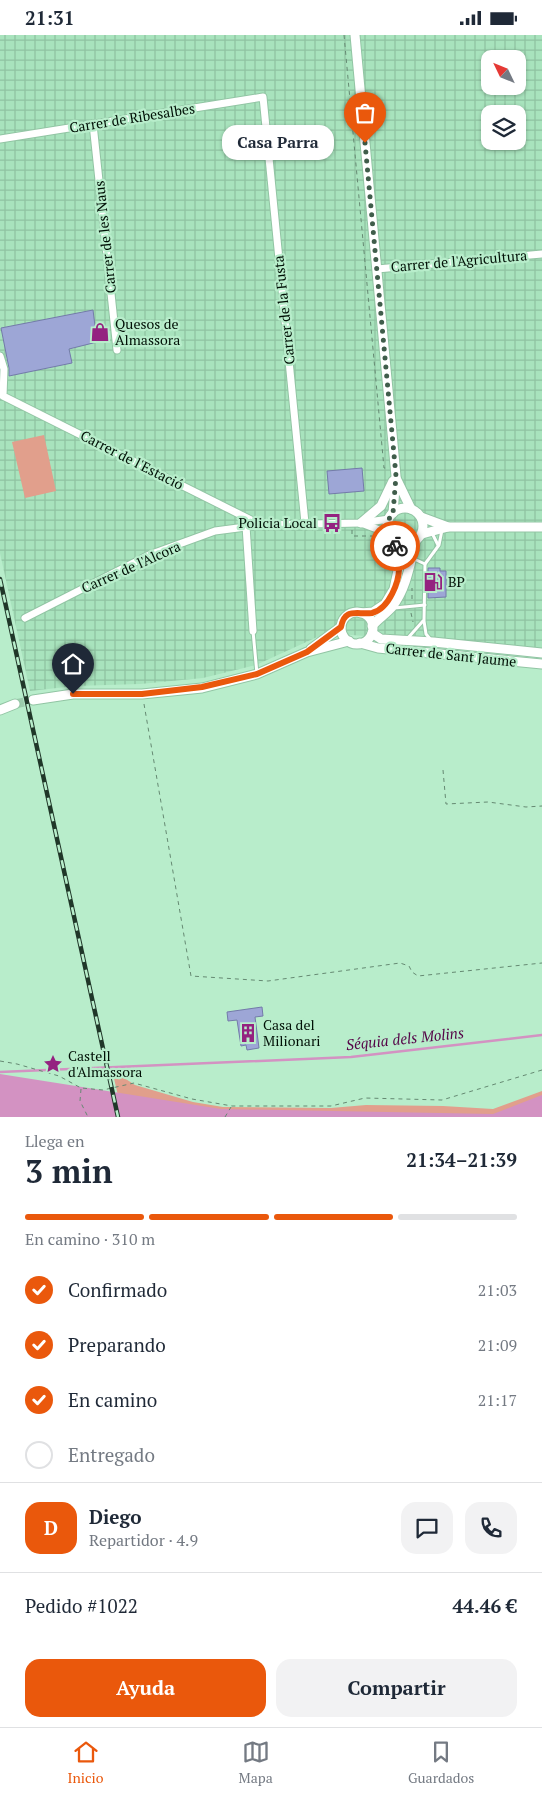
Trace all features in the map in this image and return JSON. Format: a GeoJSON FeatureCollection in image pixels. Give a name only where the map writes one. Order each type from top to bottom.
{"type":"FeatureCollection","features":[{"type":"Feature","properties":{"kind":"street"},"geometry":{"type":"LineString","coordinates":[[307,652],[341,627],[348,615],[352,613],[373,613],[385,604],[394,589],[399,566],[388,527],[391,516],[395,472],[355,35]]}},
{"type":"Feature","properties":{"kind":"street","name":"Carrer de Ribesalbes"},"geometry":{"type":"LineString","coordinates":[[0,139],[263,97]]}},
{"type":"Feature","properties":{"kind":"street","name":"Carrer de la Fusta"},"geometry":{"type":"LineString","coordinates":[[263,97],[305,523]]}},
{"type":"Feature","properties":{"kind":"street","name":"Carrer de les Naus"},"geometry":{"type":"LineString","coordinates":[[93,124],[117,350]]}},
{"type":"Feature","properties":{"kind":"street","name":"Carrer de l'Agricultura"},"geometry":{"type":"LineString","coordinates":[[376,269],[542,254]]}},
{"type":"Feature","properties":{"kind":"street","name":"Carrer de l'Estació"},"geometry":{"type":"LineString","coordinates":[[0,356],[4,369],[3,396],[261,525]]}},
{"type":"Feature","properties":{"kind":"street"},"geometry":{"type":"LineString","coordinates":[[395,472],[411,509],[421,517],[445,527]]}},
{"type":"Feature","properties":{"kind":"street"},"geometry":{"type":"LineString","coordinates":[[361,523],[381,506],[395,472]]}},
{"type":"Feature","properties":{"kind":"street"},"geometry":{"type":"LineString","coordinates":[[391,516],[403,509],[411,509]]}},
{"type":"Feature","properties":{"kind":"street","name":"Carrer de l'Alcora"},"geometry":{"type":"LineString","coordinates":[[25,618],[149,555],[215,531],[261,525],[361,523],[391,516]]}},
{"type":"Feature","properties":{"kind":"street"},"geometry":{"type":"LineString","coordinates":[[33,700],[73,694],[142,694],[202,687],[257,674],[307,652],[348,641],[360,643],[369,637],[377,620],[391,608],[405,583],[412,558],[423,535],[421,517]]}},
{"type":"Feature","properties":{"kind":"street","name":"Carrer de l'Alcora"},"geometry":{"type":"LineString","coordinates":[[361,523],[392,537]]}},
{"type":"Feature","properties":{"kind":"street"},"geometry":{"type":"LineString","coordinates":[[246,526],[254,631]]}},
{"type":"Feature","properties":{"kind":"street"},"geometry":{"type":"LineString","coordinates":[[392,537],[405,544],[445,527],[542,527]]}},
{"type":"Feature","properties":{"kind":"street"},"geometry":{"type":"LineString","coordinates":[[361,613],[369,618],[372,629]]}},
{"type":"Feature","properties":{"kind":"street"},"geometry":{"type":"LineString","coordinates":[[341,627],[343,635],[348,641]]}},
{"type":"Feature","properties":{"kind":"street","name":"Carrer de Sant Jaume"},"geometry":{"type":"LineString","coordinates":[[372,629],[381,639],[433,642],[542,653]]}},
{"type":"Feature","properties":{"kind":"street","name":"Carrer de Sant Jaume"},"geometry":{"type":"LineString","coordinates":[[360,643],[378,648],[542,664]]}},
{"type":"Feature","properties":{"kind":"lane"},"geometry":{"type":"LineString","coordinates":[[433,642],[426,634],[424,621],[425,564],[438,545],[445,527]]}},
{"type":"Feature","properties":{"kind":"lane"},"geometry":{"type":"LineString","coordinates":[[423,535],[438,545]]}},
{"type":"Feature","properties":{"kind":"lane"},"geometry":{"type":"LineString","coordinates":[[412,558],[425,564]]}},
{"type":"Feature","properties":{"kind":"lane"},"geometry":{"type":"LineString","coordinates":[[391,608],[425,605]]}},
{"type":"Feature","properties":{"kind":"lane"},"geometry":{"type":"LineString","coordinates":[[405,641],[424,621]]}},
{"type":"Feature","properties":{"kind":"lane"},"geometry":{"type":"LineString","coordinates":[[254,631],[257,674]]}},
{"type":"Feature","properties":{"kind":"path"},"geometry":{"type":"LineString","coordinates":[[344,35],[384,468],[395,472]]}},
{"type":"Feature","properties":{"kind":"path"},"geometry":{"type":"LineString","coordinates":[[142,694],[191,976],[268,981],[400,963],[409,966],[412,972],[418,976],[542,963]]}},
{"type":"Feature","properties":{"kind":"path"},"geometry":{"type":"LineString","coordinates":[[443,770],[446,804],[488,803],[526,807],[542,806]]}},
{"type":"Feature","properties":{"kind":"path"},"geometry":{"type":"LineString","coordinates":[[0,1061],[59,1076],[81,1089],[103,1090],[134,1083],[192,1099],[232,1106],[331,1106],[365,1098],[442,1099],[542,1070]]}},
{"type":"Feature","properties":{"kind":"path"},"geometry":{"type":"LineString","coordinates":[[81,1089],[80,1101],[88,1117]]}},
{"type":"Feature","properties":{"kind":"path"},"geometry":{"type":"LineString","coordinates":[[225,1117],[232,1106]]}},
{"type":"Feature","properties":{"kind":"shaded area"},"geometry":{"type":"Polygon","coordinates":[[[0,35],[542,35],[542,650],[326,633],[256,665],[203,678],[140,684],[75,686],[30,691],[0,553],[0,35]]]}},
{"type":"Feature","properties":{"kind":"shaded area"},"geometry":{"type":"Polygon","coordinates":[[[44,435],[56,491],[25,498],[12,442],[44,435]]]}},
{"type":"Feature","properties":{"kind":"shaded area"},"geometry":{"type":"Polygon","coordinates":[[[112,1070],[135,1085],[193,1102],[223,1107],[331,1108],[366,1105],[493,1109],[542,1091],[542,1117],[123,1117],[112,1070]]]}},
{"type":"Feature","properties":{"kind":"shaded area"},"geometry":{"type":"Polygon","coordinates":[[[0,1074],[221,1109],[493,1114],[542,1095],[542,1117],[0,1117],[0,1074]]]}},
{"type":"Feature","properties":{"kind":"building"},"geometry":{"type":"Polygon","coordinates":[[[93,310],[97,342],[69,349],[72,363],[9,376],[1,328],[93,310]]]}},
{"type":"Feature","properties":{"kind":"building"},"geometry":{"type":"Polygon","coordinates":[[[362,468],[364,491],[329,494],[327,471],[362,468]]]}},
{"type":"Feature","properties":{"kind":"building"},"geometry":{"type":"Polygon","coordinates":[[[428,568],[440,568],[440,571],[446,571],[446,597],[428,598],[428,568]]]}},
{"type":"Feature","properties":{"kind":"building","name":"Casa del Milionari"},"geometry":{"type":"Polygon","coordinates":[[[262,1007],[263,1016],[255,1017],[259,1048],[247,1050],[246,1045],[241,1046],[237,1020],[228,1021],[227,1012],[262,1007]]]}},
{"type":"Feature","properties":{"kind":"waterway","name":"Séquia dels Molins"},"geometry":{"type":"LineString","coordinates":[[0,1072],[351,1057],[542,1035]]}},
{"type":"Feature","properties":{"kind":"tunnel"},"geometry":{"type":"LineString","coordinates":[[15,704],[33,700]]}},
{"type":"Feature","properties":{"kind":"railway"},"geometry":{"type":"LineString","coordinates":[[0,579],[118,1117]]}},
{"type":"Feature","properties":{"kind":"way so far"},"geometry":{"type":"LineString","coordinates":[[365,143],[396,476],[393,513],[389,519],[388,527],[395,546]]}},
{"type":"Feature","properties":{"kind":"place","name":"Casa Parra"},"geometry":{"type":"Point","coordinates":[365,143]}},
{"type":"Feature","properties":{"kind":"place","name":"Quesos de Almassora"},"geometry":{"type":"Point","coordinates":[100,332]}},
{"type":"Feature","properties":{"kind":"place","name":"Policia Local"},"geometry":{"type":"Point","coordinates":[332,523]}},
{"type":"Feature","properties":{"kind":"place","name":"BP"},"geometry":{"type":"Point","coordinates":[433,582]}},
{"type":"Feature","properties":{"kind":"place","name":"Casa del Milionari"},"geometry":{"type":"Point","coordinates":[248,1033]}},
{"type":"Feature","properties":{"kind":"place","name":"Castell d'Almassora"},"geometry":{"type":"Point","coordinates":[53,1064]}},
{"type":"Feature","properties":{"kind":"route"},"geometry":{"type":"LineString","coordinates":[[73,694],[142,694],[202,687],[257,674],[307,652],[341,627],[344,618],[348,615],[357,612],[373,613],[385,604],[397,581],[399,566],[395,546]]}}]}
